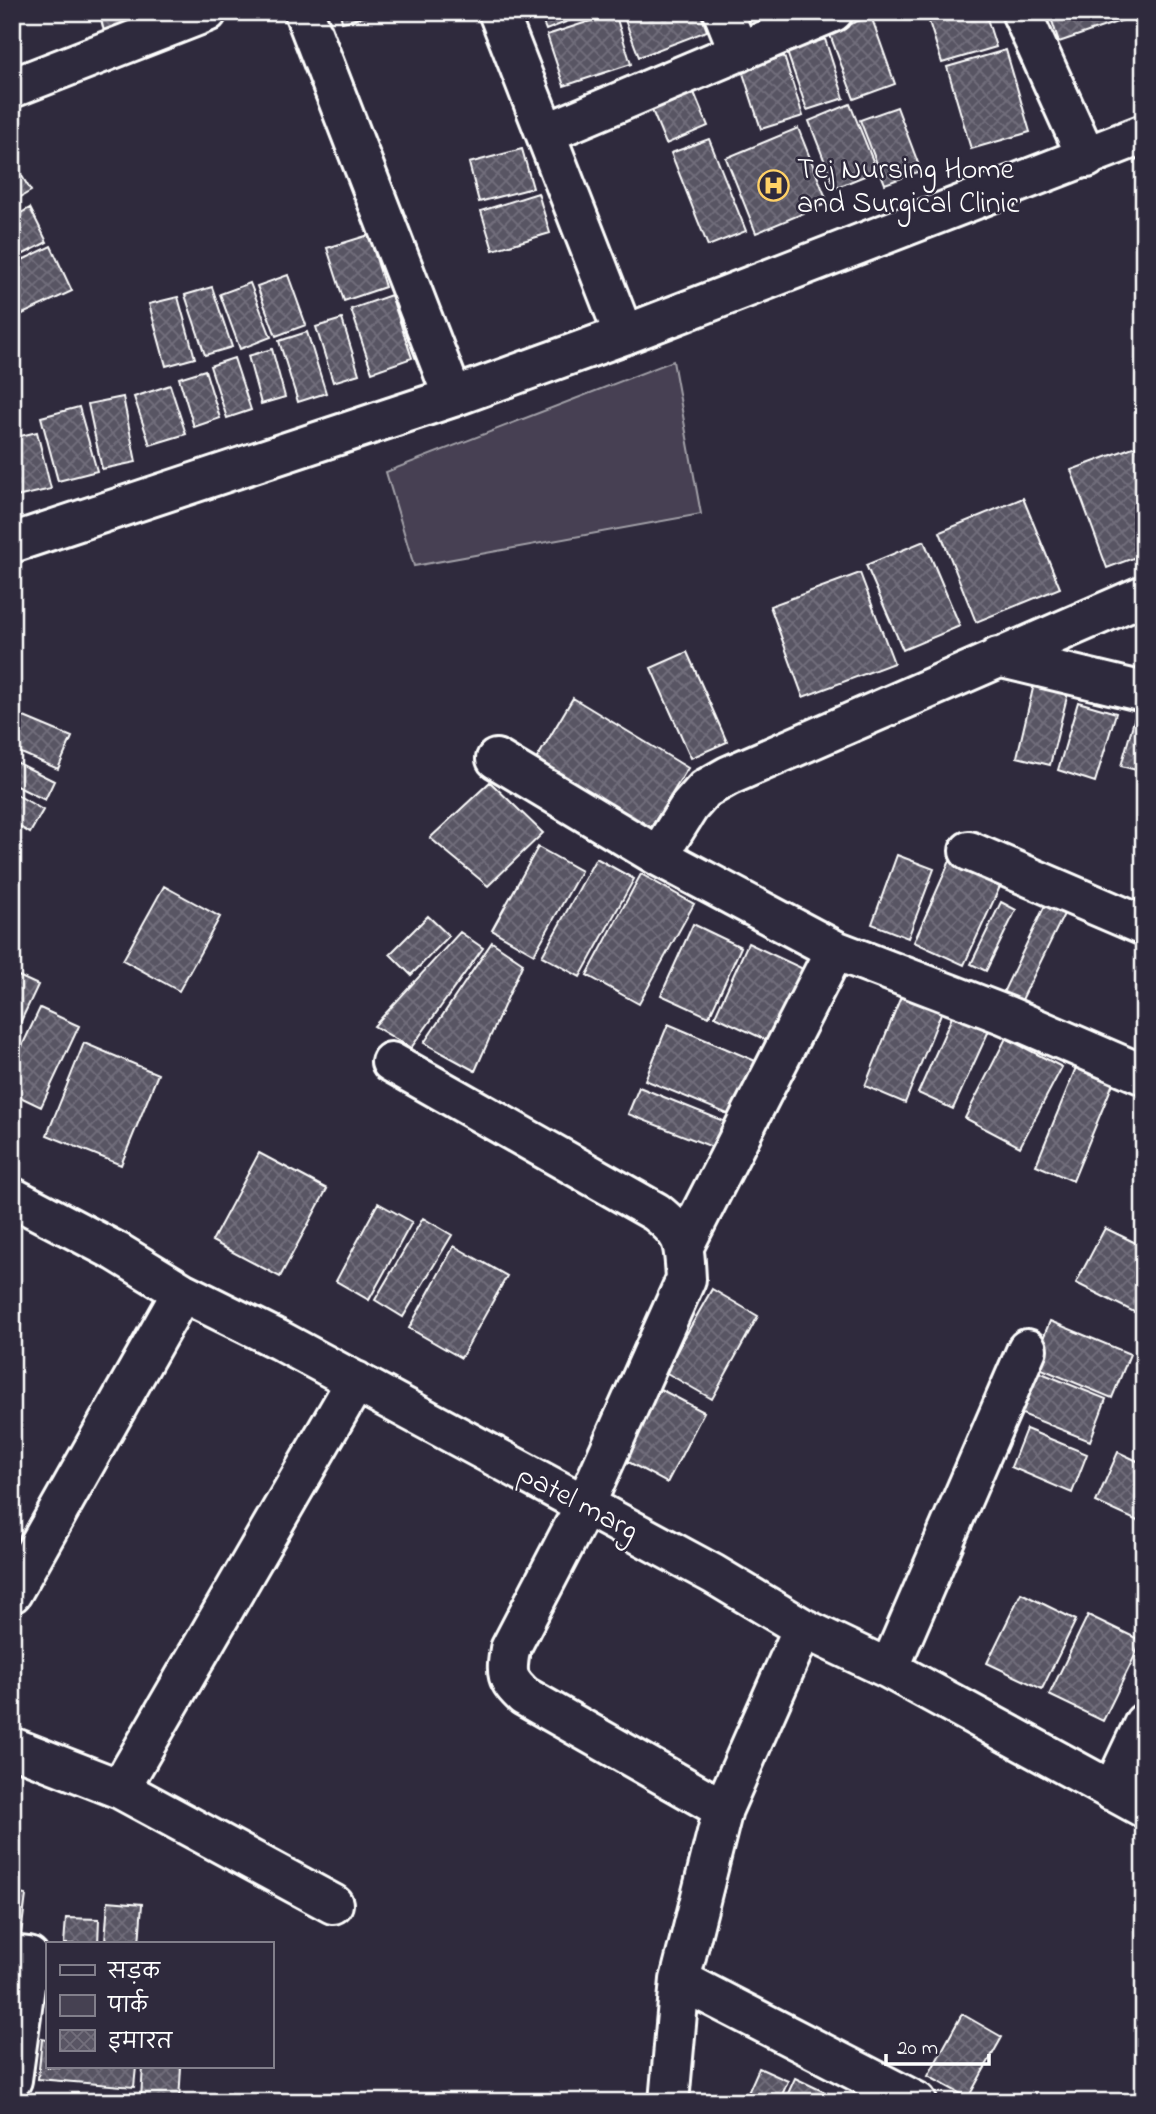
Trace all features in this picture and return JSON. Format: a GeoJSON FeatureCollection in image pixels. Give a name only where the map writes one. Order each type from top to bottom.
{"type":"FeatureCollection","features":[{"type":"Feature","properties":{"kind":"street"},"geometry":{"type":"LineString","coordinates":[[12,88],[207,12]]}},
{"type":"Feature","properties":{"kind":"street"},"geometry":{"type":"LineString","coordinates":[[304,12],[453,397]]}},
{"type":"Feature","properties":{"kind":"street"},"geometry":{"type":"LineString","coordinates":[[498,12],[624,335]]}},
{"type":"Feature","properties":{"kind":"street"},"geometry":{"type":"LineString","coordinates":[[723,12],[739,52]]}},
{"type":"Feature","properties":{"kind":"street"},"geometry":{"type":"LineString","coordinates":[[546,132],[833,12]]}},
{"type":"Feature","properties":{"kind":"street"},"geometry":{"type":"LineString","coordinates":[[1021,12],[1087,158]]}},
{"type":"Feature","properties":{"kind":"street"},"geometry":{"type":"LineString","coordinates":[[12,543],[453,397],[624,335],[1144,134]]}},
{"type":"Feature","properties":{"kind":"street"},"geometry":{"type":"LineString","coordinates":[[658,856],[689,807],[705,789],[728,776],[1144,595]]}},
{"type":"Feature","properties":{"kind":"street"},"geometry":{"type":"LineString","coordinates":[[998,657],[1144,692]]}},
{"type":"Feature","properties":{"kind":"street"},"geometry":{"type":"LineString","coordinates":[[496,759],[658,856],[835,950],[1005,1015],[1144,1075]]}},
{"type":"Feature","properties":{"kind":"street"},"geometry":{"type":"LineString","coordinates":[[969,851],[1144,926]]}},
{"type":"Feature","properties":{"kind":"street"},"geometry":{"type":"LineString","coordinates":[[684,1246],[835,950]]}},
{"type":"Feature","properties":{"kind":"street"},"geometry":{"type":"LineString","coordinates":[[390,1062],[656,1212],[674,1227],[684,1246],[686,1279],[585,1505],[510,1649],[506,1670],[511,1683],[524,1696],[723,1810]]}},
{"type":"Feature","properties":{"kind":"street","name":"patel marg"},"geometry":{"type":"LineString","coordinates":[[14,1201],[117,1252],[182,1292],[356,1381],[713,1574],[803,1628],[888,1669],[1128,1800]]}},
{"type":"Feature","properties":{"kind":"street"},"geometry":{"type":"LineString","coordinates":[[12,1593],[182,1292]]}},
{"type":"Feature","properties":{"kind":"street"},"geometry":{"type":"LineString","coordinates":[[888,1669],[1027,1349]]}},
{"type":"Feature","properties":{"kind":"street"},"geometry":{"type":"LineString","coordinates":[[120,1789],[356,1381]]}},
{"type":"Feature","properties":{"kind":"street"},"geometry":{"type":"LineString","coordinates":[[669,2102],[680,1980],[723,1810],[803,1628]]}},
{"type":"Feature","properties":{"kind":"street"},"geometry":{"type":"LineString","coordinates":[[1128,1800],[1144,1724]]}},
{"type":"Feature","properties":{"kind":"street"},"geometry":{"type":"LineString","coordinates":[[12,1747],[120,1789],[333,1904]]}},
{"type":"Feature","properties":{"kind":"street"},"geometry":{"type":"LineString","coordinates":[[12,1955],[29,1957],[12,2081]]}},
{"type":"Feature","properties":{"kind":"street"},"geometry":{"type":"LineString","coordinates":[[680,1980],[917,2102]]}},
{"type":"Feature","properties":{"kind":"green space"},"geometry":{"type":"Polygon","coordinates":[[[673,361],[701,514],[414,566],[386,472],[673,361]]]}},
{"type":"Feature","properties":{"kind":"building"},"geometry":{"type":"Polygon","coordinates":[[[99,12],[130,12],[134,26],[105,35],[99,12]]]}},
{"type":"Feature","properties":{"kind":"building"},"geometry":{"type":"Polygon","coordinates":[[[340,12],[386,12],[342,22],[340,12]]]}},
{"type":"Feature","properties":{"kind":"building"},"geometry":{"type":"Polygon","coordinates":[[[539,12],[591,12],[546,30],[539,12]]]}},
{"type":"Feature","properties":{"kind":"building"},"geometry":{"type":"Polygon","coordinates":[[[622,12],[700,12],[707,31],[639,57],[622,12]]]}},
{"type":"Feature","properties":{"kind":"building"},"geometry":{"type":"Polygon","coordinates":[[[926,12],[985,12],[996,47],[942,63],[926,12]]]}},
{"type":"Feature","properties":{"kind":"building"},"geometry":{"type":"Polygon","coordinates":[[[1049,12],[1124,12],[1126,19],[1059,42],[1049,12]]]}},
{"type":"Feature","properties":{"kind":"building"},"geometry":{"type":"Polygon","coordinates":[[[615,13],[631,64],[564,86],[547,35],[615,13]]]}},
{"type":"Feature","properties":{"kind":"building"},"geometry":{"type":"Polygon","coordinates":[[[871,16],[895,84],[854,99],[829,32],[871,16]]]}},
{"type":"Feature","properties":{"kind":"building"},"geometry":{"type":"Polygon","coordinates":[[[825,39],[844,98],[807,110],[787,52],[825,39]]]}},
{"type":"Feature","properties":{"kind":"building"},"geometry":{"type":"Polygon","coordinates":[[[1006,50],[1030,132],[971,149],[947,67],[1006,50]]]}},
{"type":"Feature","properties":{"kind":"building"},"geometry":{"type":"Polygon","coordinates":[[[784,56],[803,116],[761,129],[742,70],[784,56]]]}},
{"type":"Feature","properties":{"kind":"building"},"geometry":{"type":"Polygon","coordinates":[[[688,78],[708,126],[666,144],[646,96],[688,78]]]}},
{"type":"Feature","properties":{"kind":"building"},"geometry":{"type":"Polygon","coordinates":[[[850,104],[877,171],[835,188],[809,121],[850,104]]]}},
{"type":"Feature","properties":{"kind":"building"},"geometry":{"type":"Polygon","coordinates":[[[897,107],[921,171],[885,184],[860,120],[897,107]]]}},
{"type":"Feature","properties":{"kind":"building"},"geometry":{"type":"Polygon","coordinates":[[[798,128],[828,203],[756,233],[726,158],[798,128]]]}},
{"type":"Feature","properties":{"kind":"building"},"geometry":{"type":"Polygon","coordinates":[[[709,139],[746,231],[708,246],[671,153],[709,139]]]}},
{"type":"Feature","properties":{"kind":"building"},"geometry":{"type":"Polygon","coordinates":[[[522,149],[533,188],[479,202],[469,163],[522,149]]]}},
{"type":"Feature","properties":{"kind":"building"},"geometry":{"type":"Polygon","coordinates":[[[12,160],[31,191],[12,202],[12,160]]]}},
{"type":"Feature","properties":{"kind":"building"},"geometry":{"type":"Polygon","coordinates":[[[538,193],[550,233],[493,250],[481,211],[538,193]]]}},
{"type":"Feature","properties":{"kind":"building"},"geometry":{"type":"Polygon","coordinates":[[[30,208],[47,242],[12,260],[12,218],[30,208]]]}},
{"type":"Feature","properties":{"kind":"building"},"geometry":{"type":"Polygon","coordinates":[[[369,235],[385,287],[344,301],[327,248],[369,235]]]}},
{"type":"Feature","properties":{"kind":"building"},"geometry":{"type":"Polygon","coordinates":[[[51,246],[72,291],[14,318],[12,265],[51,246]]]}},
{"type":"Feature","properties":{"kind":"building"},"geometry":{"type":"Polygon","coordinates":[[[288,275],[306,325],[276,336],[257,286],[288,275]]]}},
{"type":"Feature","properties":{"kind":"building"},"geometry":{"type":"Polygon","coordinates":[[[250,283],[271,337],[240,349],[220,294],[250,283]]]}},
{"type":"Feature","properties":{"kind":"building"},"geometry":{"type":"Polygon","coordinates":[[[212,287],[232,347],[205,355],[185,295],[212,287]]]}},
{"type":"Feature","properties":{"kind":"building"},"geometry":{"type":"Polygon","coordinates":[[[391,295],[412,358],[372,372],[351,309],[391,295]]]}},
{"type":"Feature","properties":{"kind":"building"},"geometry":{"type":"Polygon","coordinates":[[[178,297],[195,358],[166,366],[149,304],[178,297]]]}},
{"type":"Feature","properties":{"kind":"building"},"geometry":{"type":"Polygon","coordinates":[[[342,319],[359,374],[333,382],[316,327],[342,319]]]}},
{"type":"Feature","properties":{"kind":"building"},"geometry":{"type":"Polygon","coordinates":[[[307,332],[326,393],[298,402],[279,341],[307,332]]]}},
{"type":"Feature","properties":{"kind":"building"},"geometry":{"type":"Polygon","coordinates":[[[272,349],[285,397],[261,404],[248,356],[272,349]]]}},
{"type":"Feature","properties":{"kind":"building"},"geometry":{"type":"Polygon","coordinates":[[[234,358],[251,410],[227,418],[210,366],[234,358]]]}},
{"type":"Feature","properties":{"kind":"building"},"geometry":{"type":"Polygon","coordinates":[[[205,370],[220,418],[194,427],[179,378],[205,370]]]}},
{"type":"Feature","properties":{"kind":"building"},"geometry":{"type":"Polygon","coordinates":[[[170,385],[186,434],[150,445],[134,397],[170,385]]]}},
{"type":"Feature","properties":{"kind":"building"},"geometry":{"type":"Polygon","coordinates":[[[123,397],[136,462],[102,469],[88,404],[123,397]]]}},
{"type":"Feature","properties":{"kind":"building"},"geometry":{"type":"Polygon","coordinates":[[[79,407],[97,471],[58,481],[41,417],[79,407]]]}},
{"type":"Feature","properties":{"kind":"building"},"geometry":{"type":"Polygon","coordinates":[[[37,432],[51,489],[12,498],[12,438],[37,432]]]}},
{"type":"Feature","properties":{"kind":"building"},"geometry":{"type":"Polygon","coordinates":[[[1144,443],[1144,554],[1107,568],[1071,470],[1144,443]]]}},
{"type":"Feature","properties":{"kind":"building"},"geometry":{"type":"Polygon","coordinates":[[[1023,498],[1060,588],[976,622],[940,532],[1023,498]]]}},
{"type":"Feature","properties":{"kind":"building"},"geometry":{"type":"Polygon","coordinates":[[[924,541],[960,626],[903,650],[866,565],[924,541]]]}},
{"type":"Feature","properties":{"kind":"building"},"geometry":{"type":"Polygon","coordinates":[[[860,573],[894,663],[803,697],[770,606],[860,573]]]}},
{"type":"Feature","properties":{"kind":"building"},"geometry":{"type":"Polygon","coordinates":[[[687,652],[727,742],[691,758],[651,668],[687,652]]]}},
{"type":"Feature","properties":{"kind":"building"},"geometry":{"type":"Polygon","coordinates":[[[1034,684],[1068,693],[1050,765],[1017,757],[1034,684]]]}},
{"type":"Feature","properties":{"kind":"building"},"geometry":{"type":"Polygon","coordinates":[[[573,698],[688,768],[650,829],[536,760],[573,698]]]}},
{"type":"Feature","properties":{"kind":"building"},"geometry":{"type":"Polygon","coordinates":[[[1140,699],[1144,700],[1144,772],[1121,766],[1140,699]]]}},
{"type":"Feature","properties":{"kind":"building"},"geometry":{"type":"Polygon","coordinates":[[[1078,702],[1116,713],[1095,782],[1058,770],[1078,702]]]}},
{"type":"Feature","properties":{"kind":"building"},"geometry":{"type":"Polygon","coordinates":[[[12,712],[72,737],[58,769],[12,749],[12,712]]]}},
{"type":"Feature","properties":{"kind":"building"},"geometry":{"type":"Polygon","coordinates":[[[12,760],[54,781],[45,800],[12,784],[12,760]]]}},
{"type":"Feature","properties":{"kind":"building"},"geometry":{"type":"Polygon","coordinates":[[[490,782],[543,833],[488,886],[430,838],[490,782]]]}},
{"type":"Feature","properties":{"kind":"building"},"geometry":{"type":"Polygon","coordinates":[[[12,792],[43,810],[30,833],[12,822],[12,792]]]}},
{"type":"Feature","properties":{"kind":"building"},"geometry":{"type":"Polygon","coordinates":[[[538,847],[581,871],[534,954],[492,930],[538,847]]]}},
{"type":"Feature","properties":{"kind":"building"},"geometry":{"type":"Polygon","coordinates":[[[897,855],[934,869],[908,938],[872,924],[897,855]]]}},
{"type":"Feature","properties":{"kind":"building"},"geometry":{"type":"Polygon","coordinates":[[[952,856],[1003,880],[964,965],[914,942],[952,856]]]}},
{"type":"Feature","properties":{"kind":"building"},"geometry":{"type":"Polygon","coordinates":[[[596,858],[634,879],[580,977],[542,956],[596,858]]]}},
{"type":"Feature","properties":{"kind":"building"},"geometry":{"type":"Polygon","coordinates":[[[641,874],[694,904],[639,1004],[587,975],[641,874]]]}},
{"type":"Feature","properties":{"kind":"building"},"geometry":{"type":"Polygon","coordinates":[[[164,886],[220,917],[179,991],[123,960],[164,886]]]}},
{"type":"Feature","properties":{"kind":"building"},"geometry":{"type":"Polygon","coordinates":[[[1047,901],[1066,910],[1017,1010],[999,1001],[1047,901]]]}},
{"type":"Feature","properties":{"kind":"building"},"geometry":{"type":"Polygon","coordinates":[[[1001,902],[1016,910],[986,971],[971,964],[1001,902]]]}},
{"type":"Feature","properties":{"kind":"building"},"geometry":{"type":"Polygon","coordinates":[[[428,916],[449,936],[411,975],[390,954],[428,916]]]}},
{"type":"Feature","properties":{"kind":"building"},"geometry":{"type":"Polygon","coordinates":[[[693,924],[741,947],[709,1017],[661,995],[693,924]]]}},
{"type":"Feature","properties":{"kind":"building"},"geometry":{"type":"Polygon","coordinates":[[[460,932],[483,948],[411,1048],[374,1026],[460,932]]]}},
{"type":"Feature","properties":{"kind":"building"},"geometry":{"type":"Polygon","coordinates":[[[492,942],[523,963],[475,1071],[424,1043],[492,942]]]}},
{"type":"Feature","properties":{"kind":"building"},"geometry":{"type":"Polygon","coordinates":[[[748,943],[816,975],[783,1048],[715,1016],[748,943]]]}},
{"type":"Feature","properties":{"kind":"building"},"geometry":{"type":"Polygon","coordinates":[[[12,973],[38,985],[12,1040],[12,973]]]}},
{"type":"Feature","properties":{"kind":"building"},"geometry":{"type":"Polygon","coordinates":[[[904,989],[944,1006],[905,1103],[865,1086],[904,989]]]}},
{"type":"Feature","properties":{"kind":"building"},"geometry":{"type":"Polygon","coordinates":[[[40,1008],[79,1026],[41,1107],[12,1093],[12,1067],[40,1008]]]}},
{"type":"Feature","properties":{"kind":"building"},"geometry":{"type":"Polygon","coordinates":[[[956,1008],[992,1024],[953,1109],[918,1093],[956,1008]]]}},
{"type":"Feature","properties":{"kind":"building"},"geometry":{"type":"Polygon","coordinates":[[[668,1024],[758,1062],[735,1117],[645,1080],[668,1024]]]}},
{"type":"Feature","properties":{"kind":"building"},"geometry":{"type":"Polygon","coordinates":[[[1006,1038],[1062,1067],[1020,1147],[965,1118],[1006,1038]]]}},
{"type":"Feature","properties":{"kind":"building"},"geometry":{"type":"Polygon","coordinates":[[[84,1043],[158,1074],[121,1165],[47,1135],[84,1043]]]}},
{"type":"Feature","properties":{"kind":"building"},"geometry":{"type":"Polygon","coordinates":[[[1079,1060],[1116,1076],[1073,1181],[1036,1165],[1079,1060]]]}},
{"type":"Feature","properties":{"kind":"building"},"geometry":{"type":"Polygon","coordinates":[[[639,1087],[731,1124],[720,1150],[628,1114],[639,1087]]]}},
{"type":"Feature","properties":{"kind":"building"},"geometry":{"type":"Polygon","coordinates":[[[259,1153],[327,1189],[280,1277],[212,1241],[259,1153]]]}},
{"type":"Feature","properties":{"kind":"building"},"geometry":{"type":"Polygon","coordinates":[[[378,1203],[412,1222],[369,1300],[336,1281],[378,1203]]]}},
{"type":"Feature","properties":{"kind":"building"},"geometry":{"type":"Polygon","coordinates":[[[423,1218],[452,1235],[403,1317],[375,1300],[423,1218]]]}},
{"type":"Feature","properties":{"kind":"building"},"geometry":{"type":"Polygon","coordinates":[[[1105,1228],[1144,1247],[1144,1317],[1076,1283],[1105,1228]]]}},
{"type":"Feature","properties":{"kind":"building"},"geometry":{"type":"Polygon","coordinates":[[[454,1246],[507,1276],[461,1358],[409,1328],[454,1246]]]}},
{"type":"Feature","properties":{"kind":"building"},"geometry":{"type":"Polygon","coordinates":[[[712,1289],[758,1316],[712,1399],[665,1372],[712,1289]]]}},
{"type":"Feature","properties":{"kind":"building"},"geometry":{"type":"Polygon","coordinates":[[[1050,1321],[1130,1354],[1112,1398],[1032,1365],[1050,1321]]]}},
{"type":"Feature","properties":{"kind":"building"},"geometry":{"type":"Polygon","coordinates":[[[1029,1368],[1106,1399],[1090,1441],[1012,1410],[1029,1368]]]}},
{"type":"Feature","properties":{"kind":"building"},"geometry":{"type":"Polygon","coordinates":[[[660,1389],[704,1412],[667,1483],[623,1459],[660,1389]]]}},
{"type":"Feature","properties":{"kind":"building"},"geometry":{"type":"Polygon","coordinates":[[[1026,1429],[1087,1454],[1072,1493],[1011,1467],[1026,1429]]]}},
{"type":"Feature","properties":{"kind":"building"},"geometry":{"type":"Polygon","coordinates":[[[1118,1452],[1144,1464],[1144,1524],[1096,1502],[1118,1452]]]}},
{"type":"Feature","properties":{"kind":"building"},"geometry":{"type":"Polygon","coordinates":[[[1021,1593],[1076,1620],[1042,1689],[987,1663],[1021,1593]]]}},
{"type":"Feature","properties":{"kind":"building"},"geometry":{"type":"Polygon","coordinates":[[[1088,1615],[1142,1641],[1103,1721],[1049,1695],[1088,1615]]]}},
{"type":"Feature","properties":{"kind":"building"},"geometry":{"type":"Polygon","coordinates":[[[12,1893],[26,1895],[20,1943],[12,1942],[12,1893]]]}},
{"type":"Feature","properties":{"kind":"building"},"geometry":{"type":"Polygon","coordinates":[[[108,1901],[142,1904],[139,1942],[105,1942],[108,1901]]]}},
{"type":"Feature","properties":{"kind":"building"},"geometry":{"type":"Polygon","coordinates":[[[66,1918],[99,1919],[98,1942],[64,1942],[66,1918]]]}},
{"type":"Feature","properties":{"kind":"building"},"geometry":{"type":"Polygon","coordinates":[[[962,2014],[1002,2037],[968,2098],[928,2076],[962,2014]]]}},
{"type":"Feature","properties":{"kind":"building"},"geometry":{"type":"Polygon","coordinates":[[[42,2039],[46,2040],[46,2068],[136,2068],[134,2087],[38,2079],[42,2039]]]}},
{"type":"Feature","properties":{"kind":"building"},"geometry":{"type":"Polygon","coordinates":[[[143,2068],[181,2068],[179,2101],[141,2098],[143,2068]]]}},
{"type":"Feature","properties":{"kind":"building"},"geometry":{"type":"Polygon","coordinates":[[[759,2068],[788,2081],[779,2102],[744,2102],[759,2068]]]}},
{"type":"Feature","properties":{"kind":"building"},"geometry":{"type":"Polygon","coordinates":[[[795,2078],[831,2095],[828,2102],[784,2102],[795,2078]]]}},
{"type":"Feature","properties":{"kind":"place","name":"Tej Nursing Home and Surgical Clinic"},"geometry":{"type":"Point","coordinates":[774,185]}}]}
